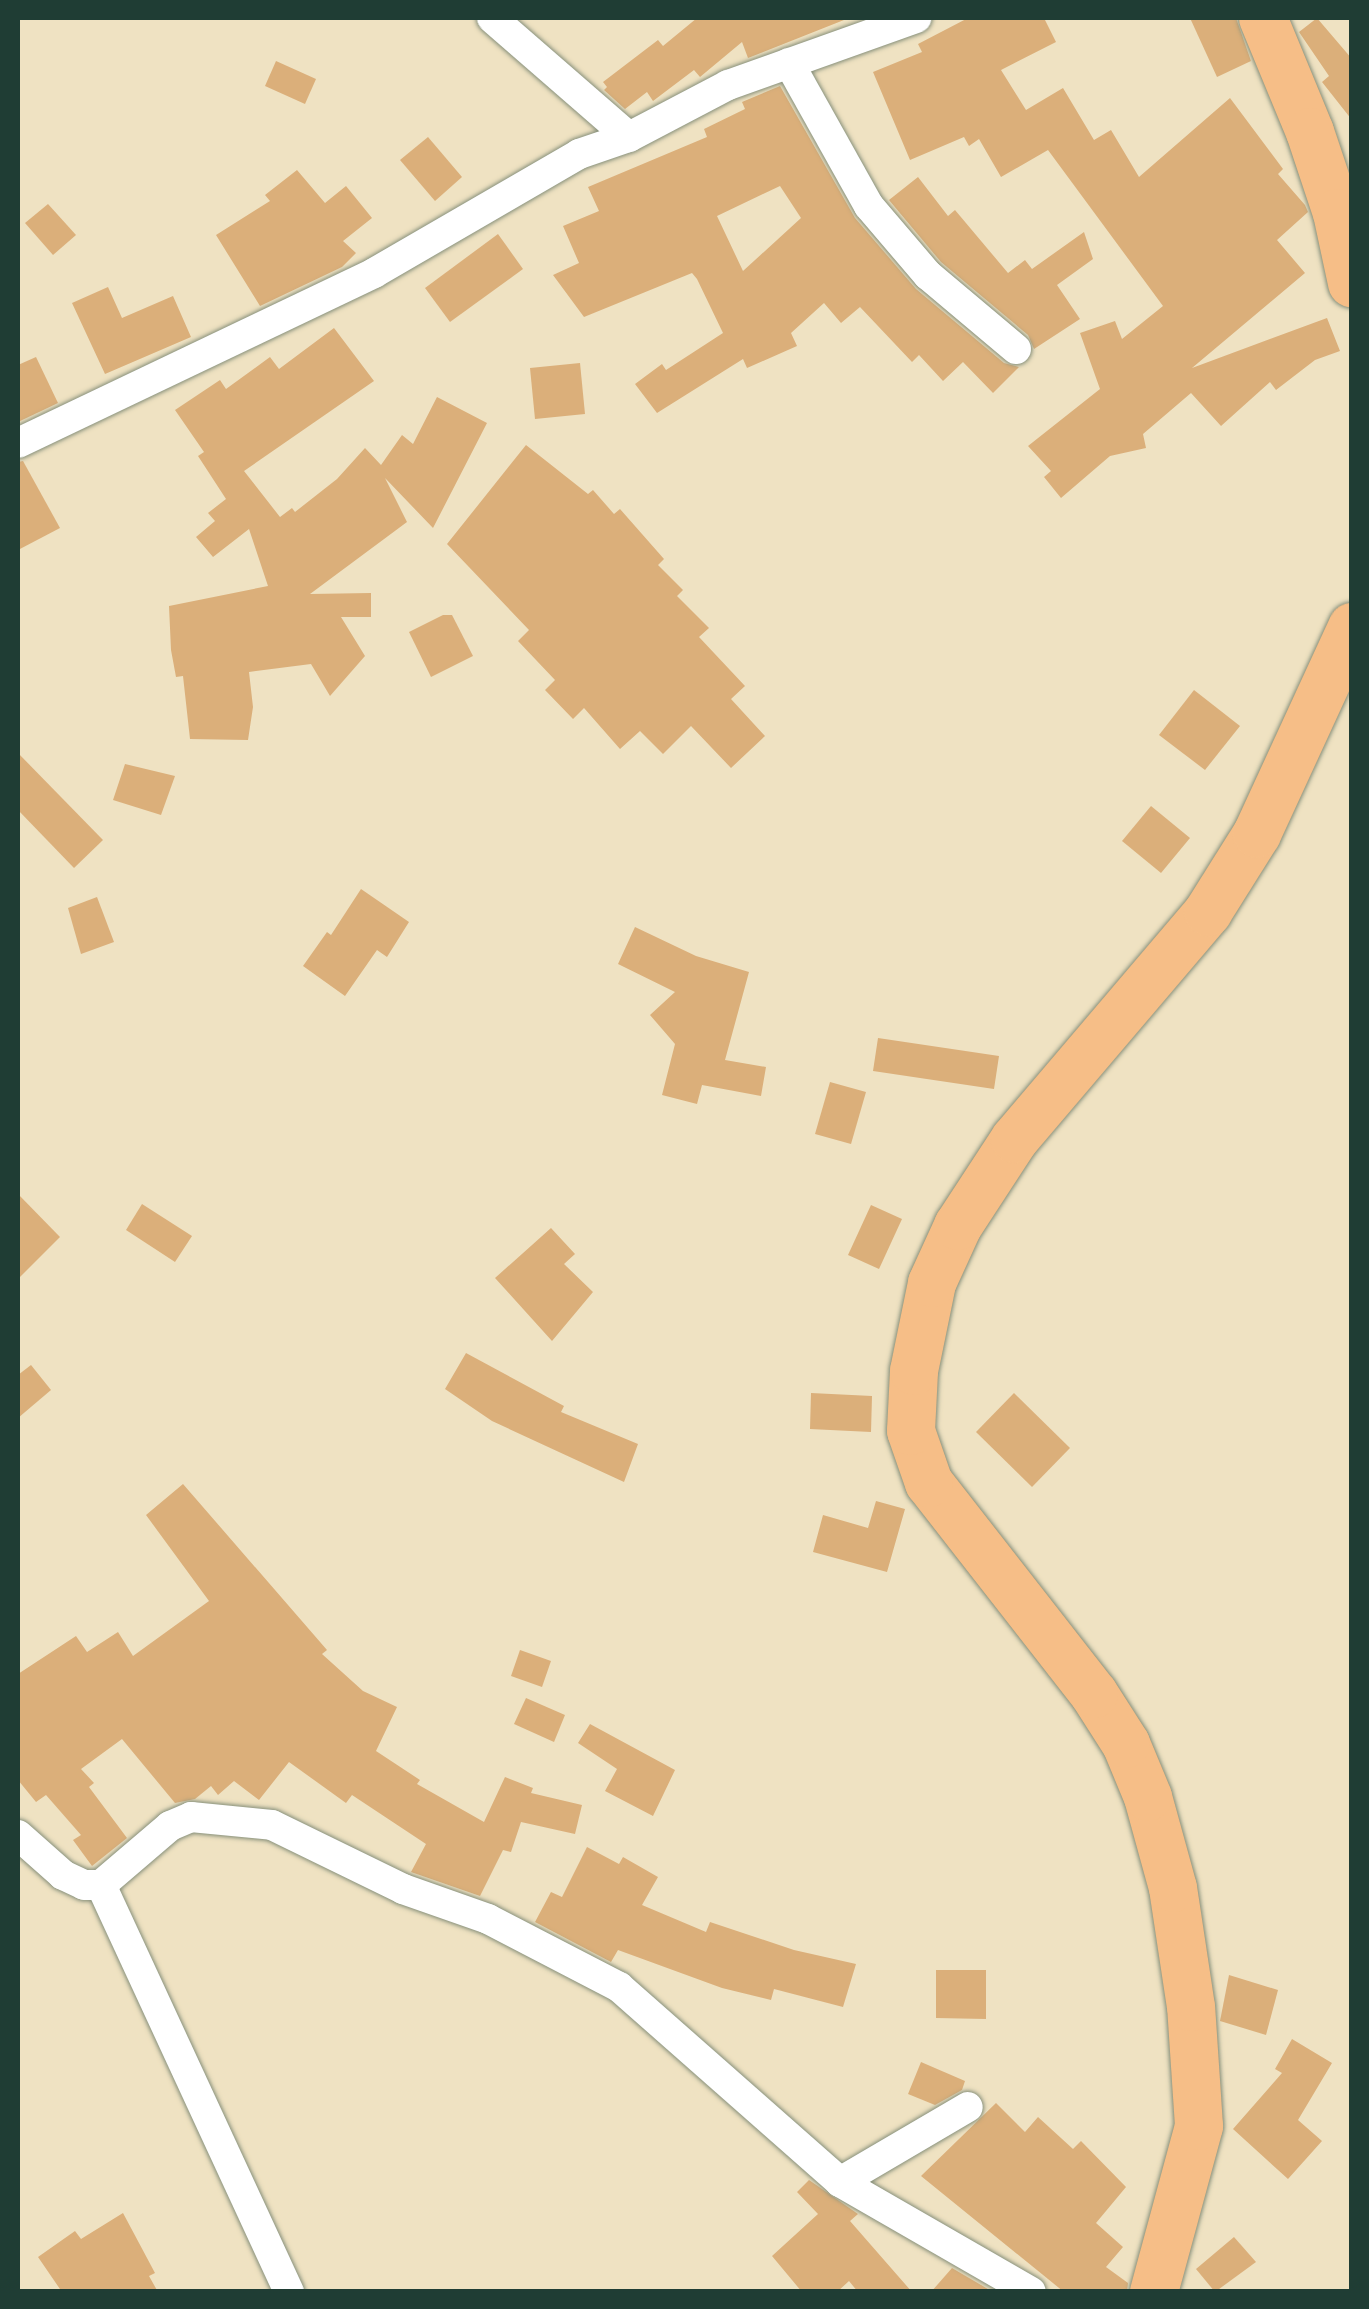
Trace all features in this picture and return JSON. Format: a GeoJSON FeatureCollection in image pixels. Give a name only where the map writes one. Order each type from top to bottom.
{"type":"FeatureCollection","features":[{"type":"Feature","properties":{"kind":"main road"},"geometry":{"type":"LineString","coordinates":[[1263,18],[1321,165],[1352,283]]}},
{"type":"Feature","properties":{"kind":"main road"},"geometry":{"type":"LineString","coordinates":[[1154,2292],[1199,2126],[1191,2007],[1173,1888],[1148,1797],[1126,1744],[1083,1680],[928,1483],[911,1431],[914,1371],[932,1283],[958,1226],[1015,1139],[1208,912],[1257,834],[1352,627]]}},
{"type":"Feature","properties":{"kind":"street"},"geometry":{"type":"LineString","coordinates":[[492,18],[629,138]]}},
{"type":"Feature","properties":{"kind":"street"},"geometry":{"type":"LineString","coordinates":[[18,443],[374,273],[579,154],[629,138],[728,85],[916,18]]}},
{"type":"Feature","properties":{"kind":"street"},"geometry":{"type":"LineString","coordinates":[[789,63],[870,206],[928,274],[1016,349]]}},
{"type":"Feature","properties":{"kind":"street"},"geometry":{"type":"LineString","coordinates":[[18,1835],[63,1875],[84,1885],[101,1885],[170,1826],[192,1818],[272,1826],[402,1889],[448,1902],[537,1942],[619,1987],[840,2182],[1031,2292]]}},
{"type":"Feature","properties":{"kind":"street"},"geometry":{"type":"LineString","coordinates":[[101,1885],[290,2292]]}},
{"type":"Feature","properties":{"kind":"street"},"geometry":{"type":"LineString","coordinates":[[840,2182],[968,2108]]}},
{"type":"Feature","properties":{"kind":"building"},"geometry":{"type":"Polygon","coordinates":[[[697,18],[849,18],[748,58],[742,42],[700,77],[694,70],[653,101],[647,92],[625,109],[604,90],[607,87],[603,82],[658,40],[663,46],[697,18]]]}},
{"type":"Feature","properties":{"kind":"building"},"geometry":{"type":"Polygon","coordinates":[[[968,18],[1044,18],[1056,42],[1001,70],[1026,110],[1063,88],[1094,140],[1111,130],[1139,177],[1230,98],[1283,169],[1278,174],[1308,212],[1277,240],[1305,273],[1192,368],[1327,318],[1340,351],[1315,360],[1276,390],[1270,382],[1221,426],[1191,393],[1143,434],[1146,448],[1110,456],[1061,498],[1044,477],[1051,471],[1028,446],[1100,389],[1080,333],[1115,321],[1122,339],[1163,306],[1048,150],[1001,177],[979,139],[969,146],[964,137],[910,160],[873,72],[922,52],[918,44],[968,18]]]}},
{"type":"Feature","properties":{"kind":"building"},"geometry":{"type":"Polygon","coordinates":[[[1190,18],[1236,18],[1251,61],[1217,77],[1190,18]]]}},
{"type":"Feature","properties":{"kind":"building"},"geometry":{"type":"Polygon","coordinates":[[[1317,18],[1352,59],[1352,120],[1322,82],[1329,76],[1299,32],[1317,18]]]}},
{"type":"Feature","properties":{"kind":"building"},"geometry":{"type":"Polygon","coordinates":[[[276,61],[316,79],[305,104],[265,86],[276,61]]]}},
{"type":"Feature","properties":{"kind":"building"},"geometry":{"type":"Polygon","coordinates":[[[780,86],[855,218],[916,289],[1004,363],[1019,367],[993,393],[963,362],[943,381],[919,355],[912,362],[860,307],[841,323],[824,303],[791,333],[797,346],[747,368],[743,359],[657,413],[635,384],[662,364],[666,370],[723,333],[697,279],[692,273],[584,317],[553,275],[579,263],[563,226],[599,211],[588,187],[707,137],[704,129],[745,109],[742,102],[780,86]],[[780,186],[717,216],[743,271],[801,218],[780,186]]]}},
{"type":"Feature","properties":{"kind":"building"},"geometry":{"type":"Polygon","coordinates":[[[428,137],[462,177],[435,201],[400,160],[428,137]]]}},
{"type":"Feature","properties":{"kind":"building"},"geometry":{"type":"Polygon","coordinates":[[[297,170],[325,203],[346,186],[372,218],[343,241],[356,253],[342,267],[260,306],[216,235],[270,201],[265,195],[297,170]]]}},
{"type":"Feature","properties":{"kind":"building"},"geometry":{"type":"Polygon","coordinates":[[[918,177],[948,216],[955,210],[1008,273],[1025,260],[1032,269],[1084,232],[1093,259],[1057,285],[1080,319],[1034,349],[1028,335],[941,262],[889,200],[918,177]]]}},
{"type":"Feature","properties":{"kind":"building"},"geometry":{"type":"Polygon","coordinates":[[[48,204],[76,235],[53,255],[25,223],[48,204]]]}},
{"type":"Feature","properties":{"kind":"building"},"geometry":{"type":"Polygon","coordinates":[[[498,234],[523,269],[450,322],[425,288],[498,234]]]}},
{"type":"Feature","properties":{"kind":"building"},"geometry":{"type":"Polygon","coordinates":[[[108,287],[122,318],[173,296],[191,337],[105,374],[72,303],[108,287]]]}},
{"type":"Feature","properties":{"kind":"building"},"geometry":{"type":"Polygon","coordinates":[[[334,328],[374,381],[244,471],[280,517],[292,508],[295,512],[337,479],[365,448],[381,465],[402,435],[413,444],[437,397],[487,423],[433,528],[385,478],[407,522],[310,594],[371,593],[371,617],[341,617],[365,656],[330,696],[311,664],[249,672],[253,707],[248,740],[190,739],[183,676],[176,677],[171,650],[169,606],[268,586],[249,529],[213,557],[196,537],[215,521],[208,513],[226,499],[198,456],[204,452],[175,410],[220,380],[226,389],[270,357],[279,369],[334,328]]]}},
{"type":"Feature","properties":{"kind":"building"},"geometry":{"type":"Polygon","coordinates":[[[36,357],[58,403],[18,422],[18,365],[36,357]]]}},
{"type":"Feature","properties":{"kind":"building"},"geometry":{"type":"Polygon","coordinates":[[[580,363],[585,414],[535,419],[530,368],[580,363]]]}},
{"type":"Feature","properties":{"kind":"building"},"geometry":{"type":"Polygon","coordinates":[[[526,445],[588,494],[593,490],[614,514],[620,509],[664,559],[658,565],[683,590],[677,596],[709,628],[699,637],[745,686],[731,699],[765,736],[731,768],[691,726],[663,754],[640,731],[620,749],[584,708],[573,719],[545,690],[555,680],[518,641],[529,630],[447,544],[526,445]]]}},
{"type":"Feature","properties":{"kind":"building"},"geometry":{"type":"Polygon","coordinates":[[[23,461],[60,528],[18,550],[18,462],[23,461]]]}},
{"type":"Feature","properties":{"kind":"building"},"geometry":{"type":"Polygon","coordinates":[[[443,615],[452,615],[473,656],[431,677],[409,632],[443,615]]]}},
{"type":"Feature","properties":{"kind":"building"},"geometry":{"type":"Polygon","coordinates":[[[1194,690],[1240,726],[1205,770],[1159,735],[1194,690]]]}},
{"type":"Feature","properties":{"kind":"building"},"geometry":{"type":"Polygon","coordinates":[[[18,753],[103,840],[74,868],[18,810],[18,753]]]}},
{"type":"Feature","properties":{"kind":"building"},"geometry":{"type":"Polygon","coordinates":[[[125,764],[175,776],[161,815],[113,800],[125,764]]]}},
{"type":"Feature","properties":{"kind":"building"},"geometry":{"type":"Polygon","coordinates":[[[1151,806],[1190,838],[1161,873],[1122,841],[1151,806]]]}},
{"type":"Feature","properties":{"kind":"building"},"geometry":{"type":"Polygon","coordinates":[[[361,889],[409,922],[387,957],[377,950],[345,996],[303,966],[327,932],[331,935],[361,889]]]}},
{"type":"Feature","properties":{"kind":"building"},"geometry":{"type":"Polygon","coordinates":[[[97,897],[114,942],[81,954],[68,908],[97,897]]]}},
{"type":"Feature","properties":{"kind":"building"},"geometry":{"type":"Polygon","coordinates":[[[635,927],[696,956],[749,972],[725,1060],[766,1067],[761,1096],[702,1085],[697,1104],[662,1095],[675,1044],[650,1015],[675,992],[618,964],[635,927]]]}},
{"type":"Feature","properties":{"kind":"building"},"geometry":{"type":"Polygon","coordinates":[[[878,1038],[999,1056],[994,1089],[873,1071],[878,1038]]]}},
{"type":"Feature","properties":{"kind":"building"},"geometry":{"type":"Polygon","coordinates":[[[830,1082],[866,1092],[851,1144],[815,1134],[830,1082]]]}},
{"type":"Feature","properties":{"kind":"building"},"geometry":{"type":"Polygon","coordinates":[[[18,1194],[60,1237],[18,1279],[18,1194]]]}},
{"type":"Feature","properties":{"kind":"building"},"geometry":{"type":"Polygon","coordinates":[[[142,1204],[192,1236],[175,1262],[126,1230],[142,1204]]]}},
{"type":"Feature","properties":{"kind":"building"},"geometry":{"type":"Polygon","coordinates":[[[871,1205],[902,1219],[879,1269],[848,1255],[871,1205]]]}},
{"type":"Feature","properties":{"kind":"building"},"geometry":{"type":"Polygon","coordinates":[[[551,1228],[575,1254],[564,1264],[593,1292],[552,1341],[495,1278],[551,1228]]]}},
{"type":"Feature","properties":{"kind":"building"},"geometry":{"type":"Polygon","coordinates":[[[466,1353],[564,1406],[561,1412],[638,1444],[624,1482],[492,1421],[445,1389],[466,1353]]]}},
{"type":"Feature","properties":{"kind":"building"},"geometry":{"type":"Polygon","coordinates":[[[31,1365],[51,1390],[18,1418],[18,1375],[31,1365]]]}},
{"type":"Feature","properties":{"kind":"building"},"geometry":{"type":"Polygon","coordinates":[[[811,1393],[872,1396],[871,1432],[810,1429],[811,1393]]]}},
{"type":"Feature","properties":{"kind":"building"},"geometry":{"type":"Polygon","coordinates":[[[1014,1393],[1070,1448],[1032,1487],[976,1432],[1014,1393]]]}},
{"type":"Feature","properties":{"kind":"building"},"geometry":{"type":"Polygon","coordinates":[[[183,1484],[327,1650],[322,1654],[363,1691],[397,1707],[376,1751],[420,1780],[417,1784],[484,1822],[505,1777],[533,1788],[531,1793],[582,1805],[575,1834],[521,1822],[511,1852],[503,1850],[480,1896],[411,1872],[426,1844],[352,1795],[346,1803],[289,1762],[259,1800],[234,1781],[218,1795],[211,1786],[195,1799],[175,1803],[122,1739],[81,1769],[94,1783],[89,1787],[127,1838],[92,1866],[73,1840],[81,1835],[46,1795],[36,1802],[18,1780],[18,1674],[76,1636],[87,1652],[118,1632],[133,1656],[209,1601],[146,1515],[183,1484]]]}},
{"type":"Feature","properties":{"kind":"building"},"geometry":{"type":"Polygon","coordinates":[[[876,1501],[905,1509],[887,1572],[813,1552],[823,1515],[868,1528],[876,1501]]]}},
{"type":"Feature","properties":{"kind":"building"},"geometry":{"type":"Polygon","coordinates":[[[520,1650],[551,1661],[542,1687],[511,1676],[520,1650]]]}},
{"type":"Feature","properties":{"kind":"building"},"geometry":{"type":"Polygon","coordinates":[[[526,1698],[565,1715],[554,1742],[514,1724],[526,1698]]]}},
{"type":"Feature","properties":{"kind":"building"},"geometry":{"type":"Polygon","coordinates":[[[590,1724],[675,1770],[653,1816],[605,1791],[617,1769],[578,1743],[590,1724]]]}},
{"type":"Feature","properties":{"kind":"building"},"geometry":{"type":"Polygon","coordinates":[[[587,1847],[619,1864],[623,1857],[658,1877],[642,1905],[706,1932],[710,1922],[794,1950],[856,1964],[843,2007],[774,1989],[771,2000],[722,1988],[618,1950],[611,1962],[535,1922],[551,1892],[562,1897],[587,1847]]]}},
{"type":"Feature","properties":{"kind":"building"},"geometry":{"type":"Polygon","coordinates":[[[936,1970],[986,1970],[986,2019],[936,2018],[936,1970]]]}},
{"type":"Feature","properties":{"kind":"building"},"geometry":{"type":"Polygon","coordinates":[[[1229,1975],[1278,1990],[1266,2035],[1220,2021],[1229,1975]]]}},
{"type":"Feature","properties":{"kind":"building"},"geometry":{"type":"Polygon","coordinates":[[[1292,2039],[1332,2063],[1298,2120],[1322,2141],[1288,2179],[1233,2129],[1282,2073],[1275,2069],[1292,2039]]]}},
{"type":"Feature","properties":{"kind":"building"},"geometry":{"type":"Polygon","coordinates":[[[921,2062],[965,2081],[962,2090],[935,2105],[908,2094],[921,2062]]]}},
{"type":"Feature","properties":{"kind":"building"},"geometry":{"type":"Polygon","coordinates":[[[996,2103],[1025,2132],[1038,2117],[1073,2149],[1081,2141],[1126,2187],[1096,2223],[1123,2247],[1106,2267],[1128,2283],[1127,2292],[1064,2292],[921,2176],[996,2103]]]}},
{"type":"Feature","properties":{"kind":"building"},"geometry":{"type":"Polygon","coordinates":[[[809,2180],[858,2214],[850,2221],[912,2292],[858,2292],[849,2281],[837,2292],[802,2292],[772,2256],[818,2214],[797,2192],[809,2180]]]}},
{"type":"Feature","properties":{"kind":"building"},"geometry":{"type":"Polygon","coordinates":[[[123,2213],[155,2273],[149,2276],[158,2292],[62,2292],[38,2257],[75,2231],[81,2239],[123,2213]]]}},
{"type":"Feature","properties":{"kind":"building"},"geometry":{"type":"Polygon","coordinates":[[[1234,2237],[1256,2262],[1215,2292],[1196,2269],[1234,2237]]]}},
{"type":"Feature","properties":{"kind":"building"},"geometry":{"type":"Polygon","coordinates":[[[952,2268],[993,2292],[931,2292],[952,2268]]]}}]}
